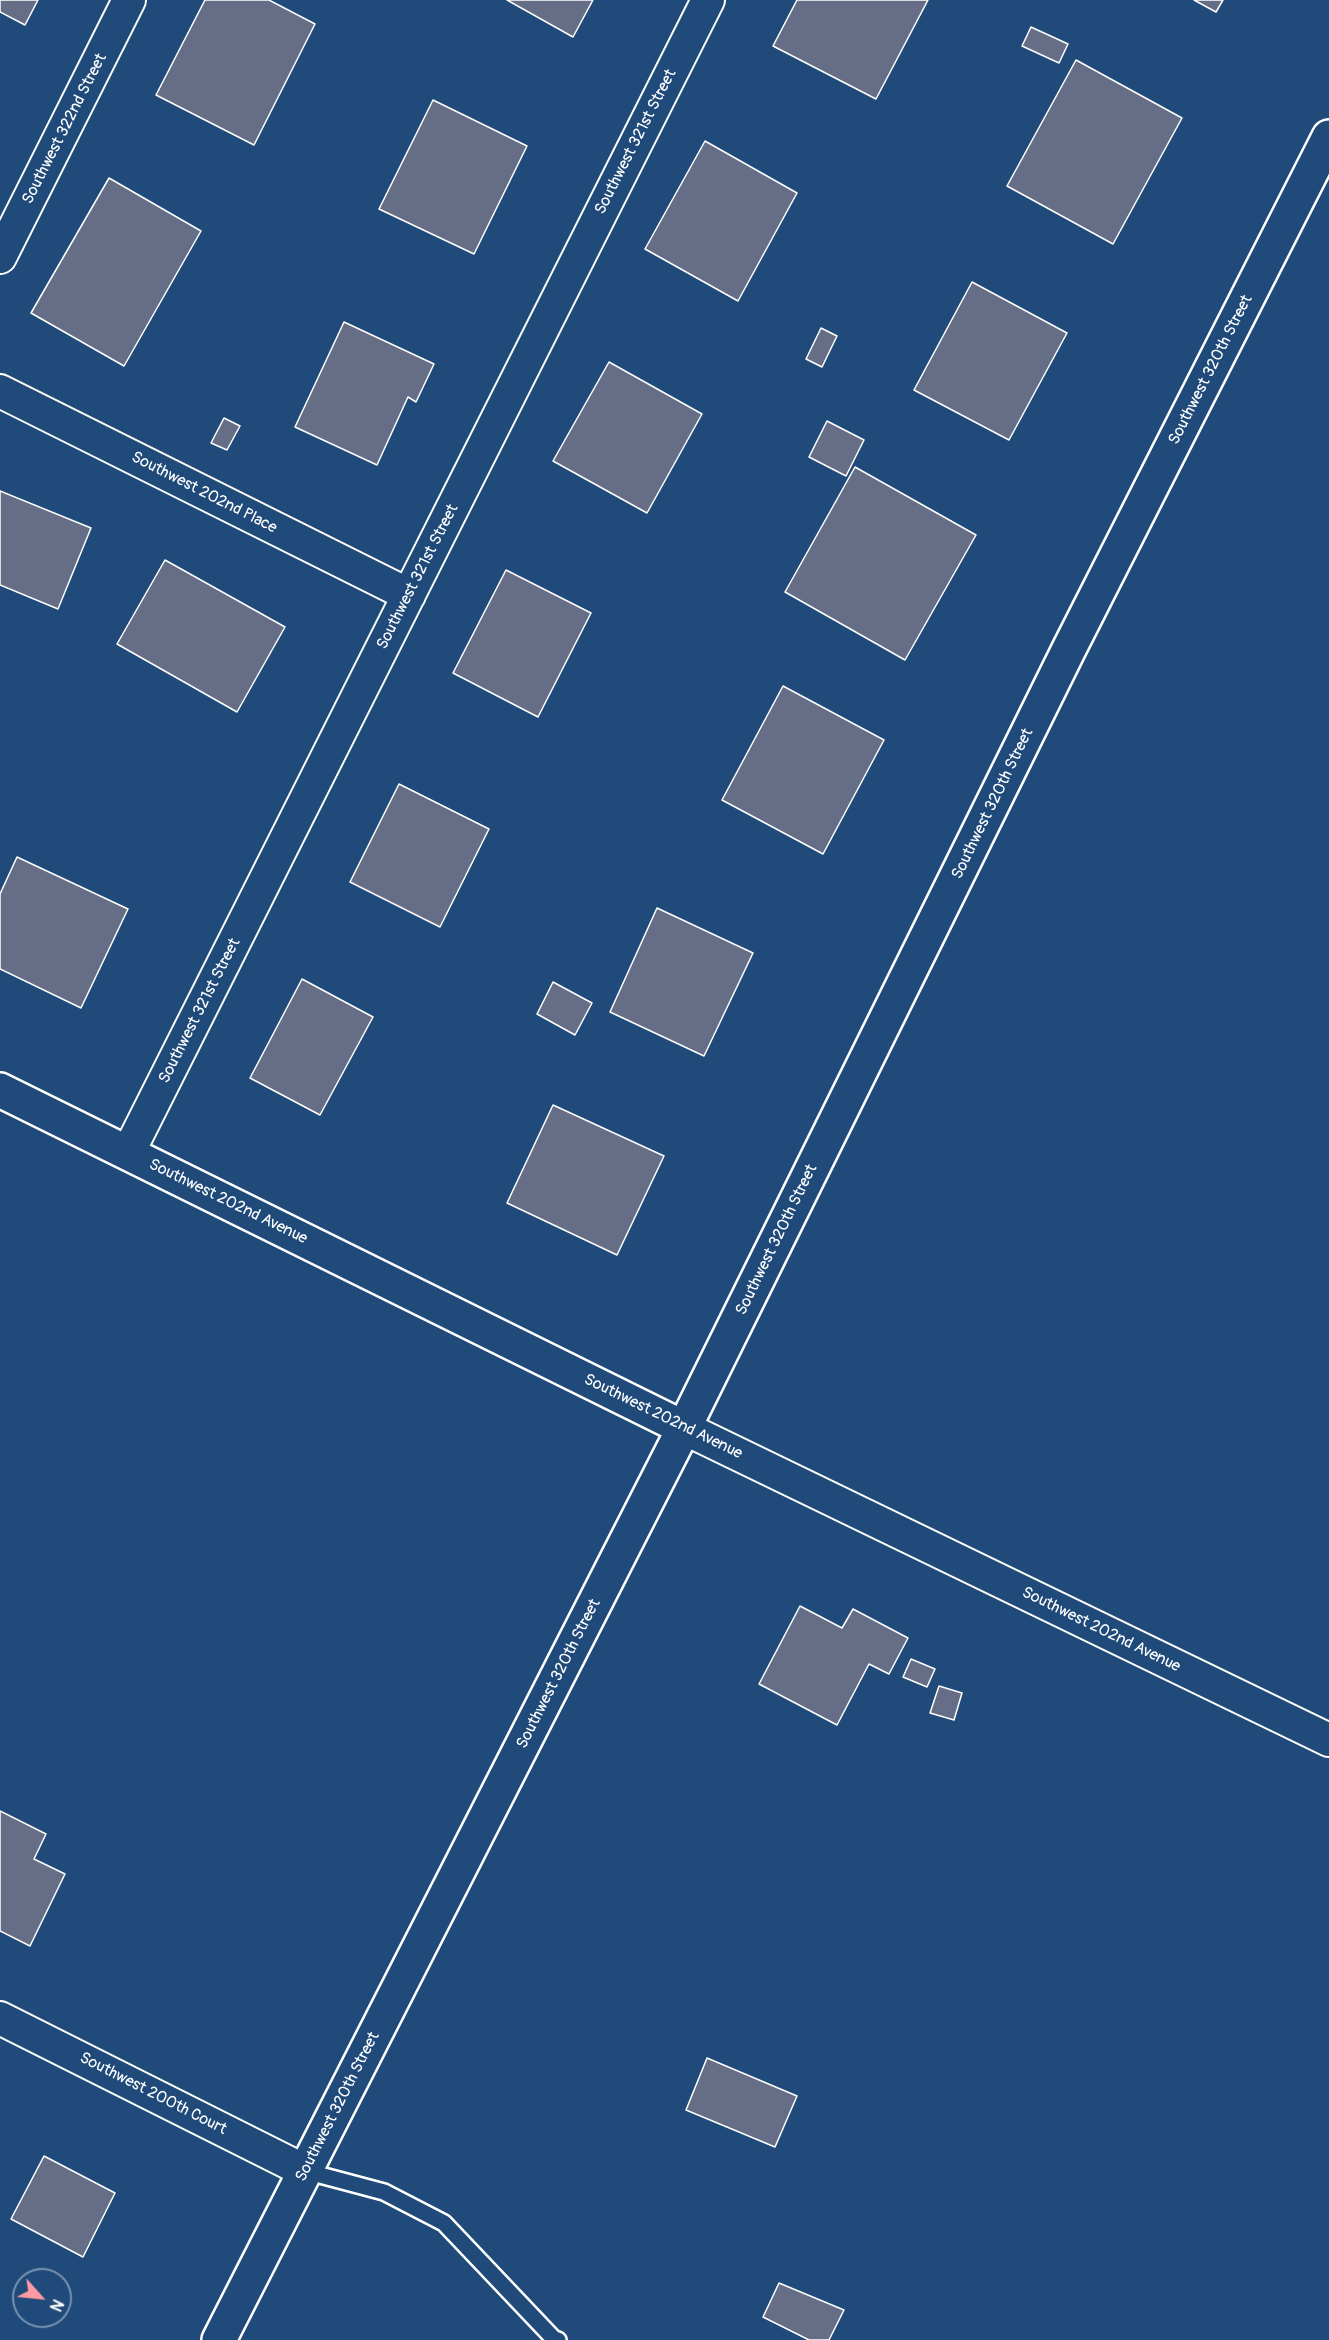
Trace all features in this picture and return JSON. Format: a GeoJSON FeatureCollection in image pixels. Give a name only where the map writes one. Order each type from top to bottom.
{"type":"FeatureCollection","features":[{"type":"Feature","properties":{"kind":"street","name":"Southwest 322nd Street"},"geometry":{"type":"LineString","coordinates":[[0,257],[129,0]]}},
{"type":"Feature","properties":{"kind":"street","name":"Southwest 321st Street"},"geometry":{"type":"LineString","coordinates":[[128,1153],[708,0]]}},
{"type":"Feature","properties":{"kind":"street","name":"Southwest 320th Street"},"geometry":{"type":"LineString","coordinates":[[219,2340],[684,1428],[1070,649],[1329,137]]}},
{"type":"Feature","properties":{"kind":"street","name":"Southwest 202nd Place"},"geometry":{"type":"LineString","coordinates":[[0,391],[409,595]]}},
{"type":"Feature","properties":{"kind":"street","name":"Southwest 202nd Avenue"},"geometry":{"type":"LineString","coordinates":[[0,1090],[684,1428],[1329,1740]]}},
{"type":"Feature","properties":{"kind":"street","name":"Southwest 200th Court"},"geometry":{"type":"LineString","coordinates":[[0,2018],[305,2171]]}},
{"type":"Feature","properties":{"kind":"lane"},"geometry":{"type":"LineString","coordinates":[[305,2171],[384,2192],[444,2223],[558,2340]]}},
{"type":"Feature","properties":{"kind":"building"},"geometry":{"type":"Polygon","coordinates":[[[0,0],[38,0],[25,25],[0,12],[0,0]]]}},
{"type":"Feature","properties":{"kind":"building"},"geometry":{"type":"Polygon","coordinates":[[[205,0],[269,0],[315,24],[254,145],[156,95],[205,0]]]}},
{"type":"Feature","properties":{"kind":"building"},"geometry":{"type":"Polygon","coordinates":[[[507,0],[593,0],[573,37],[507,0]]]}},
{"type":"Feature","properties":{"kind":"building"},"geometry":{"type":"Polygon","coordinates":[[[797,0],[928,0],[876,99],[773,46],[797,0]]]}},
{"type":"Feature","properties":{"kind":"building"},"geometry":{"type":"Polygon","coordinates":[[[1194,0],[1223,0],[1216,12],[1194,0]]]}},
{"type":"Feature","properties":{"kind":"building"},"geometry":{"type":"Polygon","coordinates":[[[1031,27],[1068,44],[1059,63],[1022,46],[1031,27]]]}},
{"type":"Feature","properties":{"kind":"building"},"geometry":{"type":"Polygon","coordinates":[[[1076,60],[1182,118],[1113,244],[1007,186],[1076,60]]]}},
{"type":"Feature","properties":{"kind":"building"},"geometry":{"type":"Polygon","coordinates":[[[433,100],[527,146],[474,254],[379,209],[433,100]]]}},
{"type":"Feature","properties":{"kind":"building"},"geometry":{"type":"Polygon","coordinates":[[[705,141],[797,193],[738,301],[645,249],[705,141]]]}},
{"type":"Feature","properties":{"kind":"building"},"geometry":{"type":"Polygon","coordinates":[[[109,178],[201,231],[124,366],[31,313],[109,178]]]}},
{"type":"Feature","properties":{"kind":"building"},"geometry":{"type":"Polygon","coordinates":[[[972,282],[1067,333],[1009,440],[914,390],[972,282]]]}},
{"type":"Feature","properties":{"kind":"building"},"geometry":{"type":"Polygon","coordinates":[[[344,322],[434,364],[416,402],[408,397],[377,465],[295,427],[344,322]]]}},
{"type":"Feature","properties":{"kind":"building"},"geometry":{"type":"Polygon","coordinates":[[[821,328],[837,336],[822,367],[806,359],[821,328]]]}},
{"type":"Feature","properties":{"kind":"building"},"geometry":{"type":"Polygon","coordinates":[[[609,362],[702,414],[647,513],[553,461],[609,362]]]}},
{"type":"Feature","properties":{"kind":"building"},"geometry":{"type":"Polygon","coordinates":[[[224,418],[240,426],[227,450],[211,443],[224,418]]]}},
{"type":"Feature","properties":{"kind":"building"},"geometry":{"type":"Polygon","coordinates":[[[827,421],[864,440],[846,476],[809,457],[827,421]]]}},
{"type":"Feature","properties":{"kind":"building"},"geometry":{"type":"Polygon","coordinates":[[[855,467],[976,535],[905,660],[785,592],[855,467]]]}},
{"type":"Feature","properties":{"kind":"building"},"geometry":{"type":"Polygon","coordinates":[[[0,491],[91,528],[58,609],[0,585],[0,491]]]}},
{"type":"Feature","properties":{"kind":"building"},"geometry":{"type":"Polygon","coordinates":[[[165,560],[285,627],[237,712],[117,644],[165,560]]]}},
{"type":"Feature","properties":{"kind":"building"},"geometry":{"type":"Polygon","coordinates":[[[506,570],[591,613],[538,717],[453,673],[506,570]]]}},
{"type":"Feature","properties":{"kind":"building"},"geometry":{"type":"Polygon","coordinates":[[[783,686],[884,740],[823,854],[722,800],[783,686]]]}},
{"type":"Feature","properties":{"kind":"building"},"geometry":{"type":"Polygon","coordinates":[[[399,784],[489,829],[440,927],[350,882],[399,784]]]}},
{"type":"Feature","properties":{"kind":"building"},"geometry":{"type":"Polygon","coordinates":[[[17,857],[128,909],[81,1008],[0,969],[0,894],[17,857]]]}},
{"type":"Feature","properties":{"kind":"building"},"geometry":{"type":"Polygon","coordinates":[[[657,908],[753,953],[704,1056],[610,1012],[657,908]]]}},
{"type":"Feature","properties":{"kind":"building"},"geometry":{"type":"Polygon","coordinates":[[[302,979],[373,1017],[320,1115],[250,1078],[302,979]]]}},
{"type":"Feature","properties":{"kind":"building"},"geometry":{"type":"Polygon","coordinates":[[[553,982],[592,1003],[575,1035],[537,1014],[553,982]]]}},
{"type":"Feature","properties":{"kind":"building"},"geometry":{"type":"Polygon","coordinates":[[[553,1105],[664,1156],[617,1255],[507,1203],[553,1105]]]}},
{"type":"Feature","properties":{"kind":"building"},"geometry":{"type":"Polygon","coordinates":[[[800,1606],[842,1628],[853,1609],[908,1638],[889,1674],[869,1664],[837,1725],[759,1684],[800,1606]]]}},
{"type":"Feature","properties":{"kind":"building"},"geometry":{"type":"Polygon","coordinates":[[[911,1659],[935,1669],[927,1687],[903,1677],[911,1659]]]}},
{"type":"Feature","properties":{"kind":"building"},"geometry":{"type":"Polygon","coordinates":[[[939,1686],[962,1693],[954,1720],[930,1713],[939,1686]]]}},
{"type":"Feature","properties":{"kind":"building"},"geometry":{"type":"Polygon","coordinates":[[[0,1811],[46,1834],[34,1859],[65,1874],[30,1946],[0,1931],[0,1811]]]}},
{"type":"Feature","properties":{"kind":"building"},"geometry":{"type":"Polygon","coordinates":[[[707,2058],[797,2096],[775,2147],[686,2110],[707,2058]]]}},
{"type":"Feature","properties":{"kind":"building"},"geometry":{"type":"Polygon","coordinates":[[[44,2156],[115,2193],[83,2257],[11,2219],[44,2156]]]}},
{"type":"Feature","properties":{"kind":"building"},"geometry":{"type":"Polygon","coordinates":[[[779,2283],[844,2310],[829,2340],[809,2340],[763,2317],[779,2283]]]}}]}
